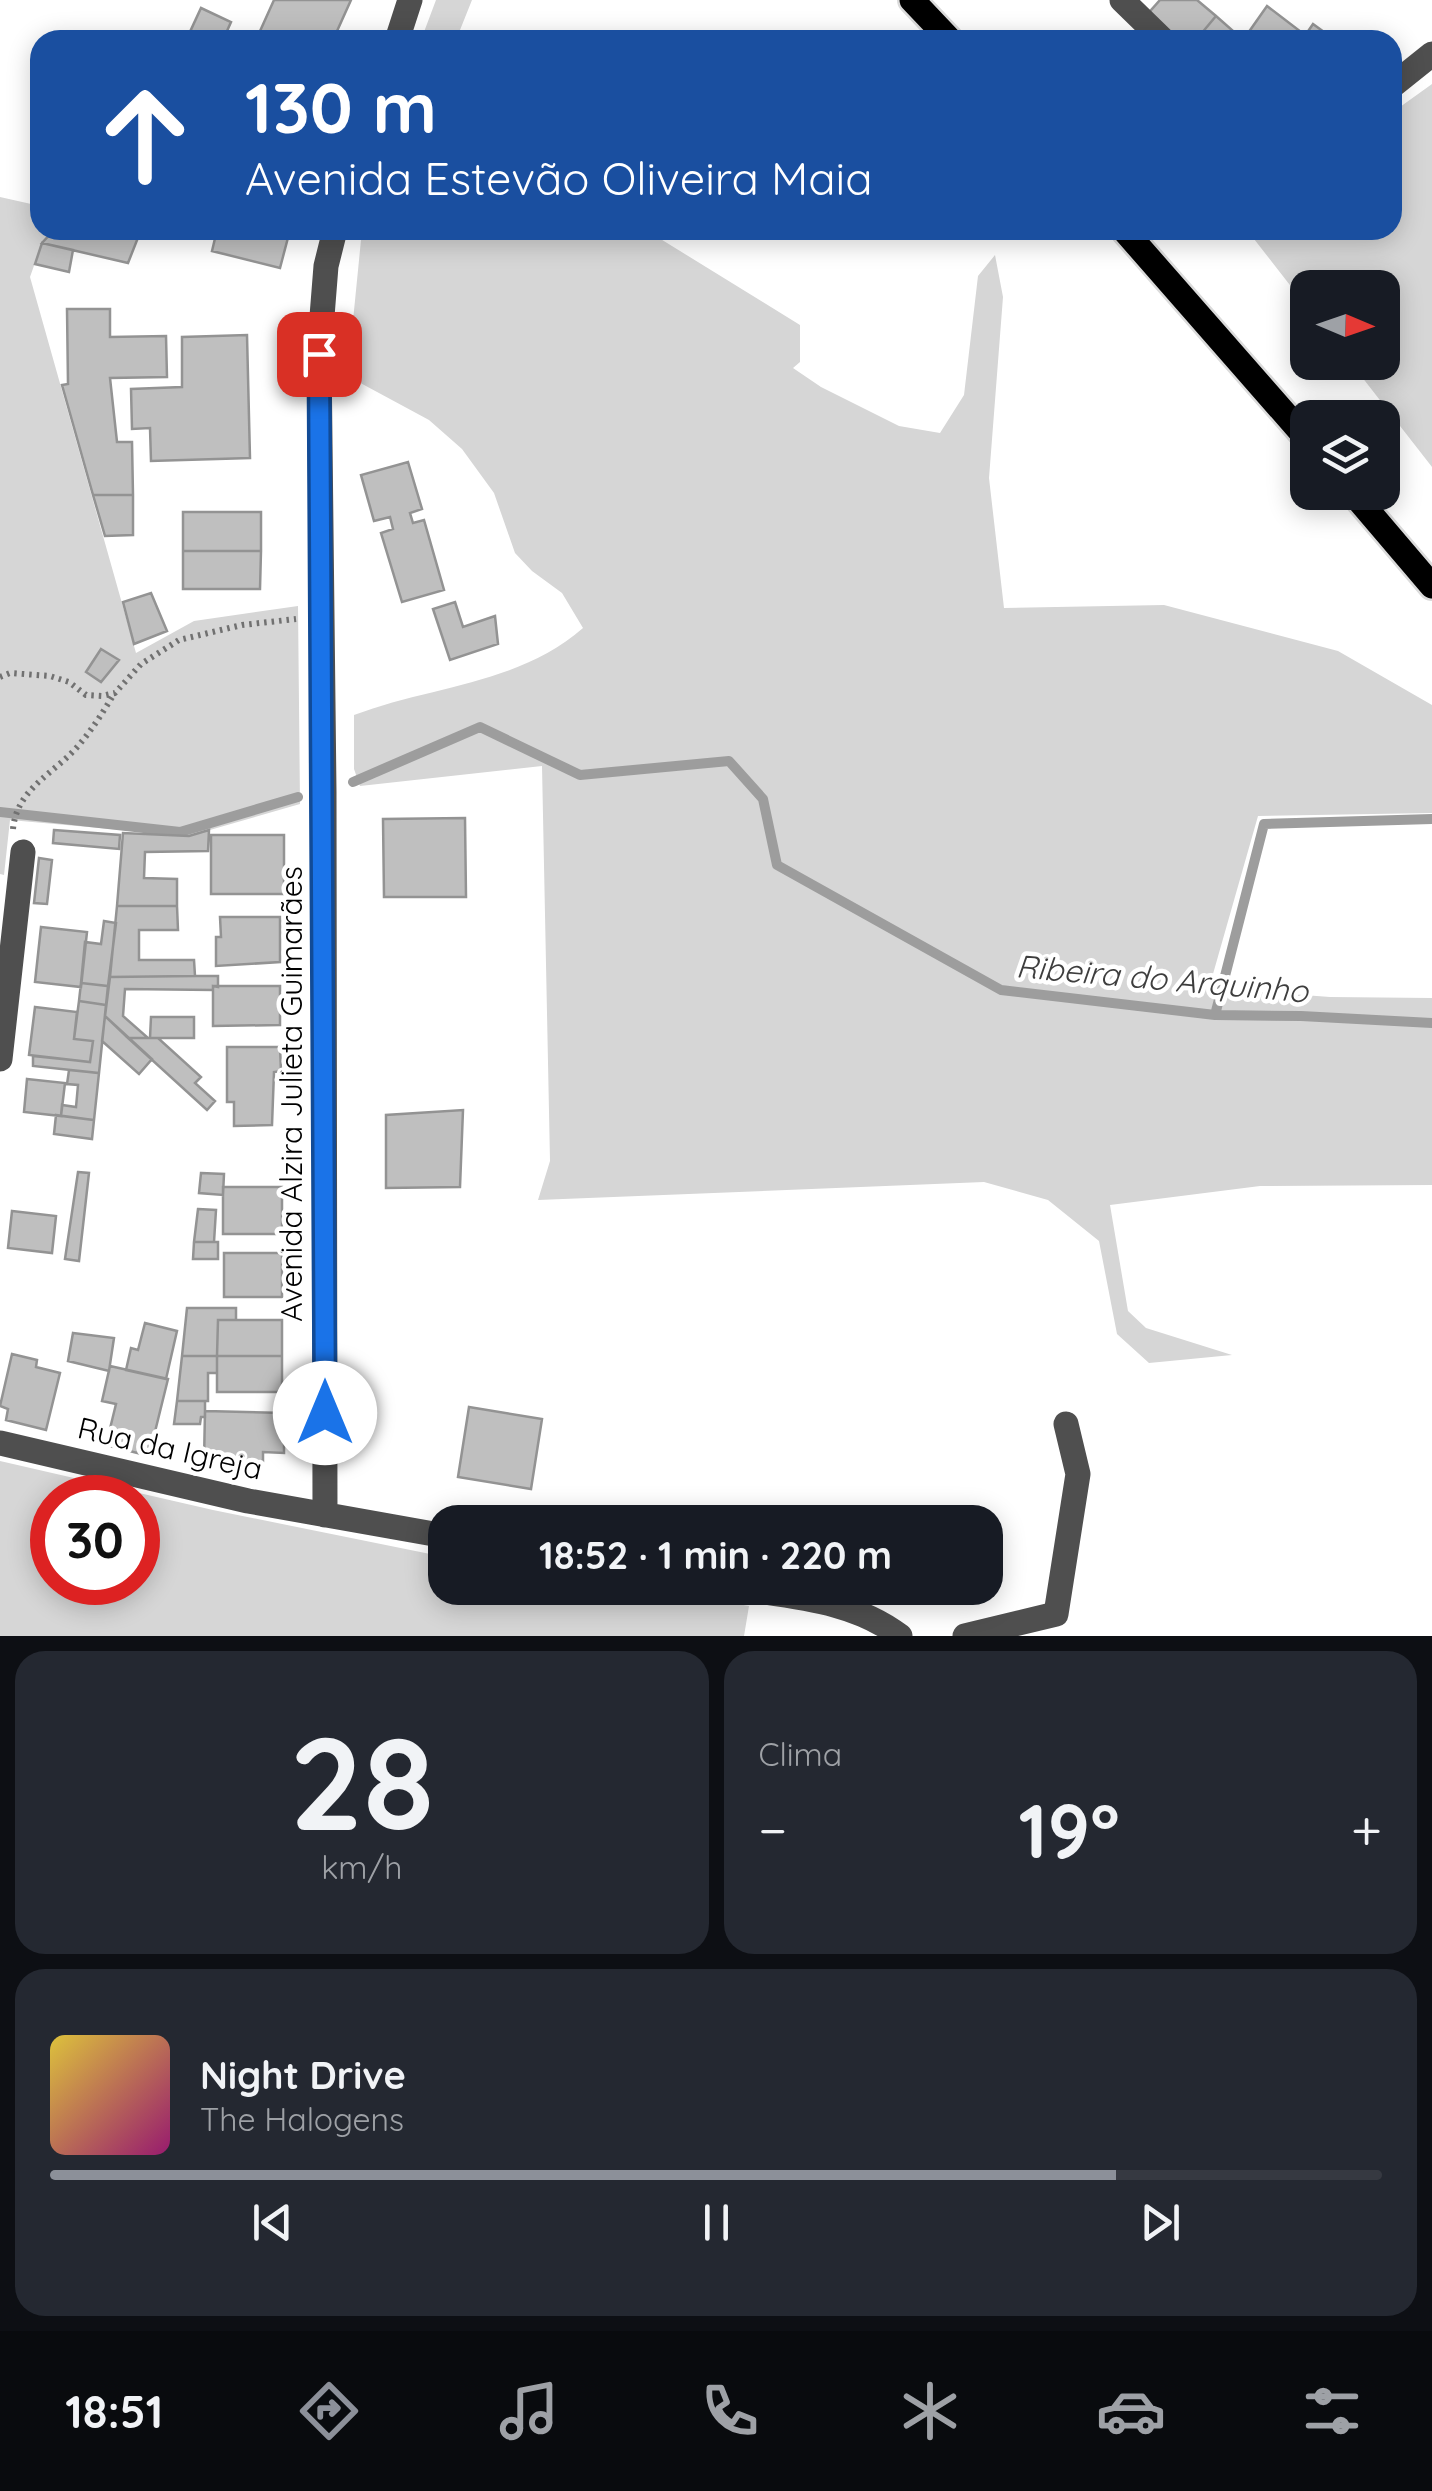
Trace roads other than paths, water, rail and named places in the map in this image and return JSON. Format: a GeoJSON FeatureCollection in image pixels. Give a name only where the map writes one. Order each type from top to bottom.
{"type":"FeatureCollection","features":[{"type":"Feature","properties":{"kind":"main road"},"geometry":{"type":"LineString","coordinates":[[912,0],[940,30]]}},
{"type":"Feature","properties":{"kind":"main road"},"geometry":{"type":"LineString","coordinates":[[1133,240],[1290,419]]}},
{"type":"Feature","properties":{"kind":"main road"},"geometry":{"type":"LineString","coordinates":[[1367,510],[1432,586]]}},
{"type":"Feature","properties":{"kind":"street"},"geometry":{"type":"LineString","coordinates":[[400,30],[410,0]]}},
{"type":"Feature","properties":{"kind":"street"},"geometry":{"type":"LineString","coordinates":[[1122,0],[1153,30]]}},
{"type":"Feature","properties":{"kind":"street"},"geometry":{"type":"LineString","coordinates":[[1402,78],[1432,54]]}},
{"type":"Feature","properties":{"kind":"street","name":"Avenida Alzira Julieta Guimarães"},"geometry":{"type":"LineString","coordinates":[[325,1515],[319,354],[326,266],[332,240]]}},
{"type":"Feature","properties":{"kind":"street"},"geometry":{"type":"LineString","coordinates":[[0,1059],[23,852]]}},
{"type":"Feature","properties":{"kind":"street"},"geometry":{"type":"LineString","coordinates":[[965,1636],[1056,1614],[1078,1474],[1066,1424]]}},
{"type":"Feature","properties":{"kind":"street","name":"Rua da Igreja"},"geometry":{"type":"LineString","coordinates":[[0,1443],[158,1481],[428,1533]]}},
{"type":"Feature","properties":{"kind":"street"},"geometry":{"type":"LineString","coordinates":[[835,1605],[877,1619],[900,1636]]}},
{"type":"Feature","properties":{"kind":"waterway","name":"Ribeira do Arquinho"},"geometry":{"type":"LineString","coordinates":[[353,782],[480,727],[580,775],[729,761],[763,799],[777,865],[1001,990],[1215,1015],[1432,1023]]}},
{"type":"Feature","properties":{"kind":"waterway","name":"Ribeira do Arquinho"},"geometry":{"type":"LineString","coordinates":[[0,812],[180,832],[298,797]]}},
{"type":"Feature","properties":{"kind":"waterway"},"geometry":{"type":"LineString","coordinates":[[1215,1015],[1264,824],[1432,819]]}}]}
